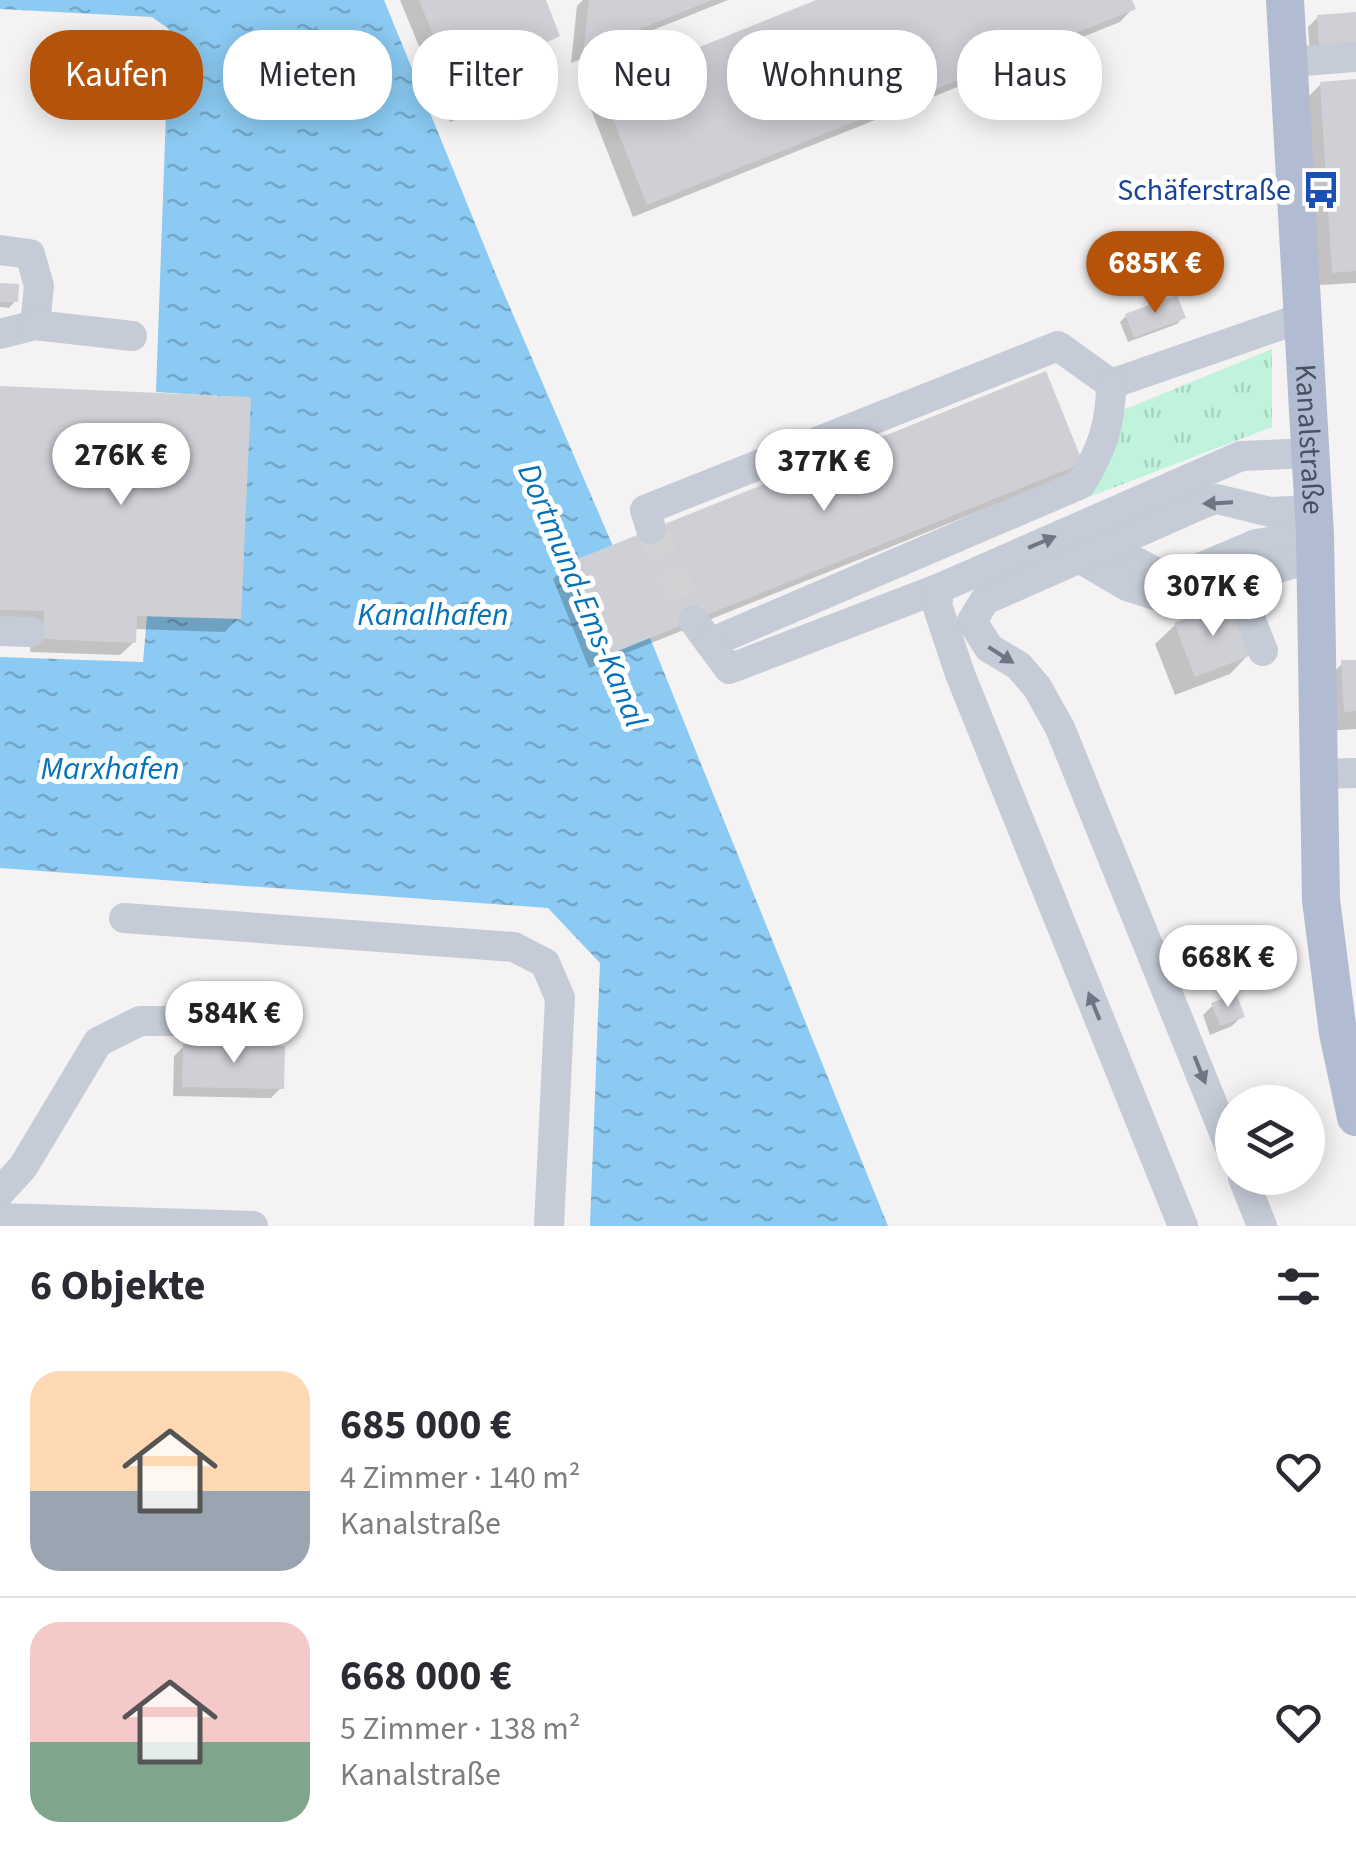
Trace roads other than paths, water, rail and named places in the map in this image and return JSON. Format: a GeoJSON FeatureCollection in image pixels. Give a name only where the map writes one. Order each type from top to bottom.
{"type":"FeatureCollection","features":[{"type":"Feature","properties":{"kind":"main road","name":"Kanalstraße"},"geometry":{"type":"LineString","coordinates":[[1286,0],[1311,454],[1316,774],[1324,939],[1356,1117]]}},
{"type":"Feature","properties":{"kind":"lane"},"geometry":{"type":"LineString","coordinates":[[1290,62],[1356,57]]}},
{"type":"Feature","properties":{"kind":"lane"},"geometry":{"type":"LineString","coordinates":[[0,250],[30,254],[39,286],[35,325]]}},
{"type":"Feature","properties":{"kind":"lane"},"geometry":{"type":"LineString","coordinates":[[1111,384],[1304,317]]}},
{"type":"Feature","properties":{"kind":"lane"},"geometry":{"type":"LineString","coordinates":[[0,334],[35,325],[132,336]]}},
{"type":"Feature","properties":{"kind":"lane"},"geometry":{"type":"LineString","coordinates":[[651,529],[645,510],[1058,346],[1111,384]]}},
{"type":"Feature","properties":{"kind":"lane"},"geometry":{"type":"LineString","coordinates":[[1111,384],[1111,417],[1080,484],[702,632],[728,669],[940,588],[1241,456],[1311,454]]}},
{"type":"Feature","properties":{"kind":"lane"},"geometry":{"type":"LineString","coordinates":[[1215,1110],[1060,728],[1038,688],[1019,666],[989,648],[972,621],[985,600],[1166,517],[1217,499],[1270,512],[1314,534]]}},
{"type":"Feature","properties":{"kind":"lane"},"geometry":{"type":"LineString","coordinates":[[1094,552],[1165,577],[1190,572],[1256,544],[1314,534]]}},
{"type":"Feature","properties":{"kind":"lane"},"geometry":{"type":"LineString","coordinates":[[1094,552],[1127,586],[1173,602],[1236,581],[1314,534]]}},
{"type":"Feature","properties":{"kind":"lane"},"geometry":{"type":"LineString","coordinates":[[1236,581],[1263,651]]}},
{"type":"Feature","properties":{"kind":"lane"},"geometry":{"type":"LineString","coordinates":[[940,588],[937,605],[960,674],[1182,1226]]}},
{"type":"Feature","properties":{"kind":"lane"},"geometry":{"type":"LineString","coordinates":[[1316,774],[1356,772]]}},
{"type":"Feature","properties":{"kind":"lane"},"geometry":{"type":"LineString","coordinates":[[124,918],[514,947],[545,963],[560,998],[549,1226]]}},
{"type":"Feature","properties":{"kind":"lane"},"geometry":{"type":"LineString","coordinates":[[0,1192],[24,1168],[98,1042],[140,1021],[230,1021]]}},
{"type":"Feature","properties":{"kind":"lane"},"geometry":{"type":"LineString","coordinates":[[1249,1195],[1262,1226]]}},
{"type":"Feature","properties":{"kind":"lane"},"geometry":{"type":"LineString","coordinates":[[0,1218],[253,1226]]}},
{"type":"Feature","properties":{"kind":"water","name":"Kanalhafen"},"geometry":{"type":"Polygon","coordinates":[[[0,0],[384,0],[412,69],[412,120],[433,120],[612,544],[888,1226],[590,1226],[600,963],[548,908],[0,868],[0,657],[143,662],[147,616],[251,398],[156,392],[166,120],[203,120],[203,30],[169,30],[152,17],[0,9],[0,0]]]}},
{"type":"Feature","properties":{"kind":"tunnel"},"geometry":{"type":"LineString","coordinates":[[651,529],[693,620]]}},
{"type":"Feature","properties":{"kind":"place","name":"Schäferstraße"},"geometry":{"type":"Point","coordinates":[1321,190]}},
{"type":"Feature","properties":{"kind":"water label","name":"Dortmund-Ems-Kanal"},"geometry":{"type":"Point","coordinates":[583,595]}},
{"type":"Feature","properties":{"kind":"water label","name":"Marxhafen"},"geometry":{"type":"Point","coordinates":[110,768]}}]}
